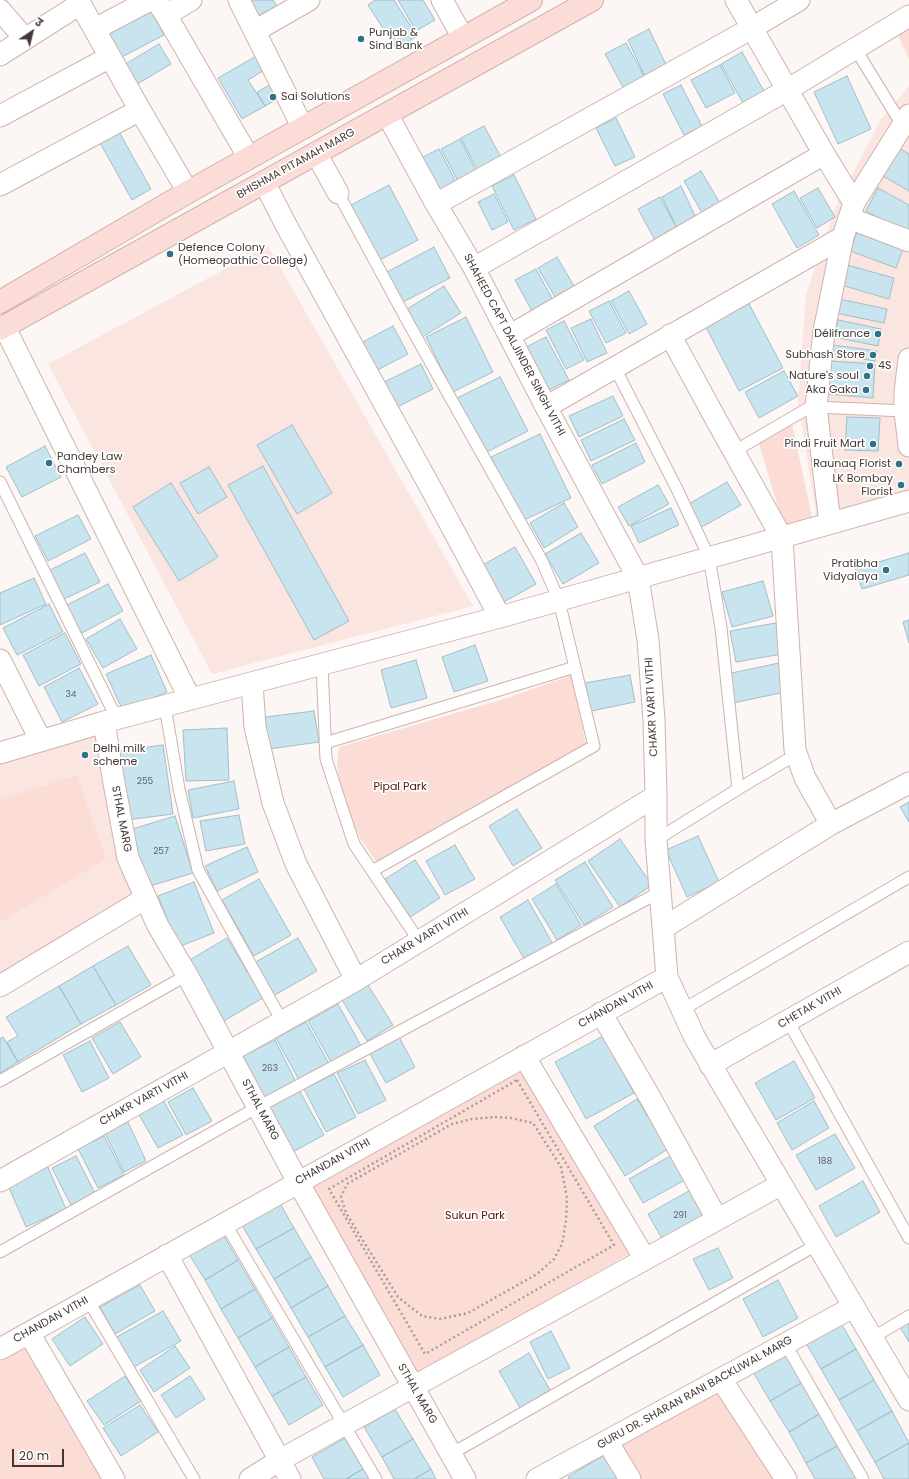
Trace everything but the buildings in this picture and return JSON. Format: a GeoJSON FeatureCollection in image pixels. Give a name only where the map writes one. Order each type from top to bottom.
{"type":"FeatureCollection","features":[{"type":"Feature","properties":{"kind":"main road"},"geometry":{"type":"LineString","coordinates":[[0,302],[188,192],[531,0]]}},
{"type":"Feature","properties":{"kind":"main road","name":"BHISHMA PITAMAH MARG"},"geometry":{"type":"LineString","coordinates":[[2,327],[592,0]]}},
{"type":"Feature","properties":{"kind":"street"},"geometry":{"type":"LineString","coordinates":[[95,29],[150,0]]}},
{"type":"Feature","properties":{"kind":"street"},"geometry":{"type":"LineString","coordinates":[[191,0],[161,7],[249,158]]}},
{"type":"Feature","properties":{"kind":"street"},"geometry":{"type":"LineString","coordinates":[[239,0],[303,128]]}},
{"type":"Feature","properties":{"kind":"street"},"geometry":{"type":"LineString","coordinates":[[255,30],[309,0]]}},
{"type":"Feature","properties":{"kind":"street"},"geometry":{"type":"LineString","coordinates":[[442,0],[464,38]]}},
{"type":"Feature","properties":{"kind":"street"},"geometry":{"type":"LineString","coordinates":[[736,0],[824,154],[849,219],[909,241]]}},
{"type":"Feature","properties":{"kind":"street"},"geometry":{"type":"LineString","coordinates":[[436,204],[752,28],[799,0]]}},
{"type":"Feature","properties":{"kind":"street"},"geometry":{"type":"LineString","coordinates":[[0,55],[79,2],[188,192]]}},
{"type":"Feature","properties":{"kind":"street"},"geometry":{"type":"LineString","coordinates":[[0,10],[25,39]]}},
{"type":"Feature","properties":{"kind":"street"},"geometry":{"type":"LineString","coordinates":[[474,268],[787,90],[909,16]]}},
{"type":"Feature","properties":{"kind":"street"},"geometry":{"type":"LineString","coordinates":[[0,116],[110,57]]}},
{"type":"Feature","properties":{"kind":"street"},"geometry":{"type":"LineString","coordinates":[[0,185],[140,110]]}},
{"type":"Feature","properties":{"kind":"street","name":"SHAHEED CAPT DALJINDER SINGH VITHI"},"geometry":{"type":"LineString","coordinates":[[387,114],[436,204],[474,268],[546,407],[638,578]]}},
{"type":"Feature","properties":{"kind":"street"},"geometry":{"type":"LineString","coordinates":[[830,523],[817,405],[824,331],[849,219],[906,120]]}},
{"type":"Feature","properties":{"kind":"street"},"geometry":{"type":"LineString","coordinates":[[316,153],[338,193]]}},
{"type":"Feature","properties":{"kind":"street"},"geometry":{"type":"LineString","coordinates":[[509,336],[824,154]]}},
{"type":"Feature","properties":{"kind":"street"},"geometry":{"type":"LineString","coordinates":[[264,182],[500,617]]}},
{"type":"Feature","properties":{"kind":"street"},"geometry":{"type":"LineString","coordinates":[[546,407],[616,368],[670,335],[849,219]]}},
{"type":"Feature","properties":{"kind":"street"},"geometry":{"type":"LineString","coordinates":[[2,327],[190,699]]}},
{"type":"Feature","properties":{"kind":"street"},"geometry":{"type":"LineString","coordinates":[[670,335],[733,452],[782,538],[795,750],[805,778],[831,824]]}},
{"type":"Feature","properties":{"kind":"street"},"geometry":{"type":"LineString","coordinates":[[909,359],[905,392],[907,411],[906,433],[909,446]]}},
{"type":"Feature","properties":{"kind":"street"},"geometry":{"type":"LineString","coordinates":[[0,753],[190,699],[559,601],[909,501]]}},
{"type":"Feature","properties":{"kind":"street","name":"CHAKR VARTI VITHI"},"geometry":{"type":"LineString","coordinates":[[0,1181],[356,980],[656,796],[654,720],[648,640],[638,578]]}},
{"type":"Feature","properties":{"kind":"street"},"geometry":{"type":"LineString","coordinates":[[0,660],[41,741]]}},
{"type":"Feature","properties":{"kind":"street"},"geometry":{"type":"LineString","coordinates":[[252,683],[255,727],[274,803],[296,864],[356,980]]}},
{"type":"Feature","properties":{"kind":"street","name":"STHAL MARG"},"geometry":{"type":"LineString","coordinates":[[111,721],[114,783],[128,858],[158,926],[187,975],[298,1182],[465,1479]]}},
{"type":"Feature","properties":{"kind":"street"},"geometry":{"type":"LineString","coordinates":[[663,928],[831,824],[909,783]]}},
{"type":"Feature","properties":{"kind":"street"},"geometry":{"type":"LineString","coordinates":[[656,796],[656,840],[667,976],[695,1038],[710,1065],[909,1400]]}},
{"type":"Feature","properties":{"kind":"street"},"geometry":{"type":"LineString","coordinates":[[0,986],[146,898]]}},
{"type":"Feature","properties":{"kind":"street","name":"CHETAK VITHI"},"geometry":{"type":"LineString","coordinates":[[710,1065],[909,952]]}},
{"type":"Feature","properties":{"kind":"street","name":"CHANDAN VITHI"},"geometry":{"type":"LineString","coordinates":[[0,1349],[667,976]]}},
{"type":"Feature","properties":{"kind":"street"},"geometry":{"type":"LineString","coordinates":[[601,1013],[717,1219]]}},
{"type":"Feature","properties":{"kind":"street"},"geometry":{"type":"LineString","coordinates":[[524,1056],[645,1259]]}},
{"type":"Feature","properties":{"kind":"street"},"geometry":{"type":"LineString","coordinates":[[250,1479],[280,1460],[780,1185]]}},
{"type":"Feature","properties":{"kind":"street"},"geometry":{"type":"LineString","coordinates":[[167,1255],[290,1479]]}},
{"type":"Feature","properties":{"kind":"street","name":"GURU DR. SHARAN RANI BACKLIWAL MARG"},"geometry":{"type":"LineString","coordinates":[[545,1477],[785,1343],[853,1307]]}},
{"type":"Feature","properties":{"kind":"street"},"geometry":{"type":"LineString","coordinates":[[28,1333],[114,1479]]}},
{"type":"Feature","properties":{"kind":"street"},"geometry":{"type":"LineString","coordinates":[[720,1379],[786,1479]]}},
{"type":"Feature","properties":{"kind":"street"},"geometry":{"type":"LineString","coordinates":[[608,1441],[630,1479]]}},
{"type":"Feature","properties":{"kind":"lane"},"geometry":{"type":"LineString","coordinates":[[855,48],[906,120]]}},
{"type":"Feature","properties":{"kind":"lane"},"geometry":{"type":"LineString","coordinates":[[338,193],[409,324],[542,561],[559,601],[594,746],[372,871]]}},
{"type":"Feature","properties":{"kind":"lane"},"geometry":{"type":"LineString","coordinates":[[616,368],[676,487],[709,557],[721,628],[738,789]]}},
{"type":"Feature","properties":{"kind":"lane"},"geometry":{"type":"LineString","coordinates":[[733,452],[817,405],[907,411]]}},
{"type":"Feature","properties":{"kind":"lane"},"geometry":{"type":"LineString","coordinates":[[0,482],[111,721]]}},
{"type":"Feature","properties":{"kind":"lane"},"geometry":{"type":"LineString","coordinates":[[322,664],[326,759],[354,844],[419,941]]}},
{"type":"Feature","properties":{"kind":"lane"},"geometry":{"type":"LineString","coordinates":[[325,743],[575,667]]}},
{"type":"Feature","properties":{"kind":"lane"},"geometry":{"type":"LineString","coordinates":[[165,706],[179,789],[198,870],[282,1021]]}},
{"type":"Feature","properties":{"kind":"lane"},"geometry":{"type":"LineString","coordinates":[[656,840],[797,754]]}},
{"type":"Feature","properties":{"kind":"lane"},"geometry":{"type":"LineString","coordinates":[[682,1010],[909,877]]}},
{"type":"Feature","properties":{"kind":"lane"},"geometry":{"type":"LineString","coordinates":[[0,1252],[258,1107],[660,892]]}},
{"type":"Feature","properties":{"kind":"lane"},"geometry":{"type":"LineString","coordinates":[[0,1081],[187,975]]}},
{"type":"Feature","properties":{"kind":"lane"},"geometry":{"type":"LineString","coordinates":[[788,1021],[909,1238]]}},
{"type":"Feature","properties":{"kind":"lane"},"geometry":{"type":"LineString","coordinates":[[225,1223],[376,1479]]}},
{"type":"Feature","properties":{"kind":"lane"},"geometry":{"type":"LineString","coordinates":[[451,1454],[816,1245]]}},
{"type":"Feature","properties":{"kind":"lane"},"geometry":{"type":"LineString","coordinates":[[88,1300],[194,1479]]}},
{"type":"Feature","properties":{"kind":"lane"},"geometry":{"type":"LineString","coordinates":[[872,1338],[909,1316]]}},
{"type":"Feature","properties":{"kind":"lane"},"geometry":{"type":"LineString","coordinates":[[785,1343],[863,1479]]}},
{"type":"Feature","properties":{"kind":"path"},"geometry":{"type":"LineString","coordinates":[[517,1080],[614,1245],[425,1354],[329,1189],[517,1080]]}},
{"type":"Feature","properties":{"kind":"path"},"geometry":{"type":"LineString","coordinates":[[495,1117],[511,1118],[533,1123],[560,1167],[567,1198],[566,1221],[562,1244],[554,1259],[537,1274],[468,1313],[440,1319],[422,1316],[398,1297],[346,1213],[341,1197],[347,1184],[452,1124],[471,1119],[495,1117]]}},
{"type":"Feature","properties":{"kind":"shaded area"},"geometry":{"type":"Polygon","coordinates":[[[909,86],[909,502],[818,527],[798,401],[806,294],[836,206],[880,121],[909,86]]]}},
{"type":"Feature","properties":{"kind":"shaded area"},"geometry":{"type":"Polygon","coordinates":[[[268,246],[473,606],[212,674],[48,364],[268,246]]]}},
{"type":"Feature","properties":{"kind":"shaded area"},"geometry":{"type":"Polygon","coordinates":[[[104,722],[146,898],[0,985],[0,753],[104,722]]]}},
{"type":"Feature","properties":{"kind":"green space"},"geometry":{"type":"Polygon","coordinates":[[[909,26],[909,59],[897,33],[909,26]]]}},
{"type":"Feature","properties":{"kind":"green space"},"geometry":{"type":"Polygon","coordinates":[[[792,424],[812,517],[784,527],[759,444],[792,424]]]}},
{"type":"Feature","properties":{"kind":"green space","name":"Pipal Park"},"geometry":{"type":"Polygon","coordinates":[[[572,675],[586,745],[378,864],[360,838],[348,813],[340,786],[337,766],[339,747],[504,699],[572,675]]]}},
{"type":"Feature","properties":{"kind":"green space"},"geometry":{"type":"Polygon","coordinates":[[[77,775],[106,859],[0,922],[0,800],[77,775]]]}},
{"type":"Feature","properties":{"kind":"green space","name":"Sukun Park"},"geometry":{"type":"Polygon","coordinates":[[[523,1063],[631,1253],[417,1375],[308,1185],[523,1063]]]}},
{"type":"Feature","properties":{"kind":"green space"},"geometry":{"type":"Polygon","coordinates":[[[29,1333],[114,1479],[0,1479],[0,1349],[29,1333]]]}},
{"type":"Feature","properties":{"kind":"green space"},"geometry":{"type":"Polygon","coordinates":[[[721,1382],[784,1479],[635,1479],[615,1450],[721,1382]]]}},
{"type":"Feature","properties":{"kind":"place","name":"Punjab & Sind Bank"},"geometry":{"type":"Point","coordinates":[361,39]}},
{"type":"Feature","properties":{"kind":"place","name":"Sai Solutions"},"geometry":{"type":"Point","coordinates":[273,97]}},
{"type":"Feature","properties":{"kind":"place","name":"Defence Colony (Homeopathic College)"},"geometry":{"type":"Point","coordinates":[170,254]}},
{"type":"Feature","properties":{"kind":"place","name":"Délifrance"},"geometry":{"type":"Point","coordinates":[878,334]}},
{"type":"Feature","properties":{"kind":"place","name":"Subhash Store"},"geometry":{"type":"Point","coordinates":[873,355]}},
{"type":"Feature","properties":{"kind":"place","name":"4S"},"geometry":{"type":"Point","coordinates":[870,366]}},
{"type":"Feature","properties":{"kind":"place","name":"Nature's soul"},"geometry":{"type":"Point","coordinates":[867,376]}},
{"type":"Feature","properties":{"kind":"place","name":"Aka Gaka"},"geometry":{"type":"Point","coordinates":[866,390]}},
{"type":"Feature","properties":{"kind":"place","name":"Pindi Fruit Mart"},"geometry":{"type":"Point","coordinates":[873,444]}},
{"type":"Feature","properties":{"kind":"place","name":"Pandey Law Chambers"},"geometry":{"type":"Point","coordinates":[49,463]}},
{"type":"Feature","properties":{"kind":"place","name":"Raunaq Florist"},"geometry":{"type":"Point","coordinates":[899,464]}},
{"type":"Feature","properties":{"kind":"place","name":"LK Bombay Florist"},"geometry":{"type":"Point","coordinates":[901,485]}},
{"type":"Feature","properties":{"kind":"place","name":"Pratibha Vidyalaya"},"geometry":{"type":"Point","coordinates":[886,570]}},
{"type":"Feature","properties":{"kind":"place","name":"Delhi milk scheme"},"geometry":{"type":"Point","coordinates":[85,755]}}]}
